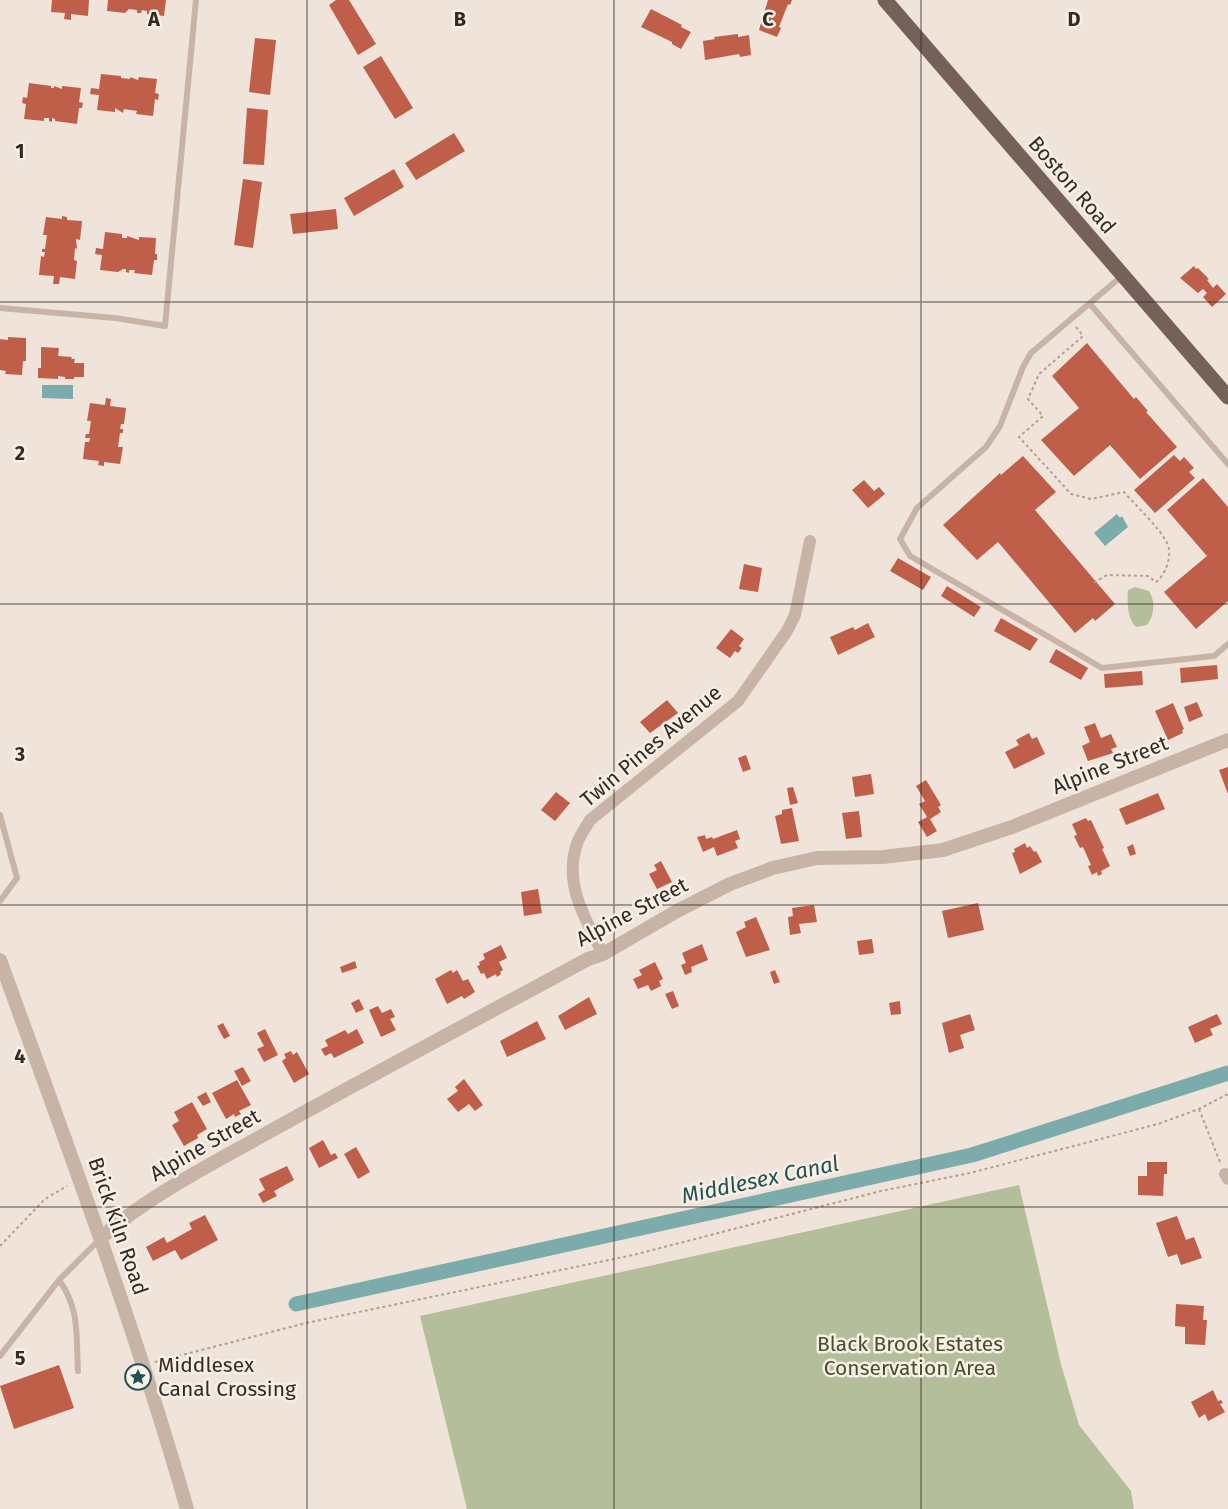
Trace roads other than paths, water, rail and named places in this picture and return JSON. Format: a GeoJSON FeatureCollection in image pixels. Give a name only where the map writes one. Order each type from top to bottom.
{"type":"FeatureCollection","features":[{"type":"Feature","properties":{"kind":"main road","name":"Boston Road"},"geometry":{"type":"LineString","coordinates":[[885,0],[1228,397]]}},
{"type":"Feature","properties":{"kind":"street","name":"Twin Pines Avenue"},"geometry":{"type":"LineString","coordinates":[[603,954],[574,892],[572,868],[578,842],[590,820],[738,701],[787,631],[795,615],[810,541]]}},
{"type":"Feature","properties":{"kind":"street","name":"Alpine Street"},"geometry":{"type":"LineString","coordinates":[[101,1238],[120,1220],[394,1062],[588,959],[603,954],[676,911],[730,884],[773,868],[818,858],[883,858],[943,850],[1012,827],[1228,740]]}},
{"type":"Feature","properties":{"kind":"street","name":"Brick Kiln Road"},"geometry":{"type":"LineString","coordinates":[[0,960],[101,1238],[143,1364],[187,1509]]}},
{"type":"Feature","properties":{"kind":"lane"},"geometry":{"type":"LineString","coordinates":[[0,308],[115,318],[165,326],[196,0]]}},
{"type":"Feature","properties":{"kind":"lane"},"geometry":{"type":"LineString","coordinates":[[1123,275],[1031,353],[1023,367],[1000,426],[986,447],[917,508],[900,539],[910,556],[1102,668],[1214,656],[1228,644]]}},
{"type":"Feature","properties":{"kind":"lane"},"geometry":{"type":"LineString","coordinates":[[1090,304],[1228,464]]}},
{"type":"Feature","properties":{"kind":"lane"},"geometry":{"type":"LineString","coordinates":[[0,816],[16,878],[0,901]]}},
{"type":"Feature","properties":{"kind":"lane"},"geometry":{"type":"LineString","coordinates":[[0,1356],[58,1280],[101,1238]]}},
{"type":"Feature","properties":{"kind":"lane"},"geometry":{"type":"LineString","coordinates":[[58,1280],[69,1294],[75,1311],[78,1371]]}},
{"type":"Feature","properties":{"kind":"water"},"geometry":{"type":"Polygon","coordinates":[[[42,385],[73,385],[73,399],[42,398],[42,385]]]}},
{"type":"Feature","properties":{"kind":"water"},"geometry":{"type":"Polygon","coordinates":[[[1117,514],[1120,518],[1122,516],[1128,527],[1105,546],[1094,533],[1117,514]]]}},
{"type":"Feature","properties":{"kind":"waterway","name":"Middlesex Canal"},"geometry":{"type":"LineString","coordinates":[[296,1304],[972,1155],[1228,1073]]}},
{"type":"Feature","properties":{"kind":"place","name":"Middlesex Canal Crossing"},"geometry":{"type":"Point","coordinates":[138,1377]}},
{"type":"Feature","properties":{"kind":"park label","name":"Black Brook Estates Conservation Area"},"geometry":{"type":"Point","coordinates":[910,1356]}}]}
